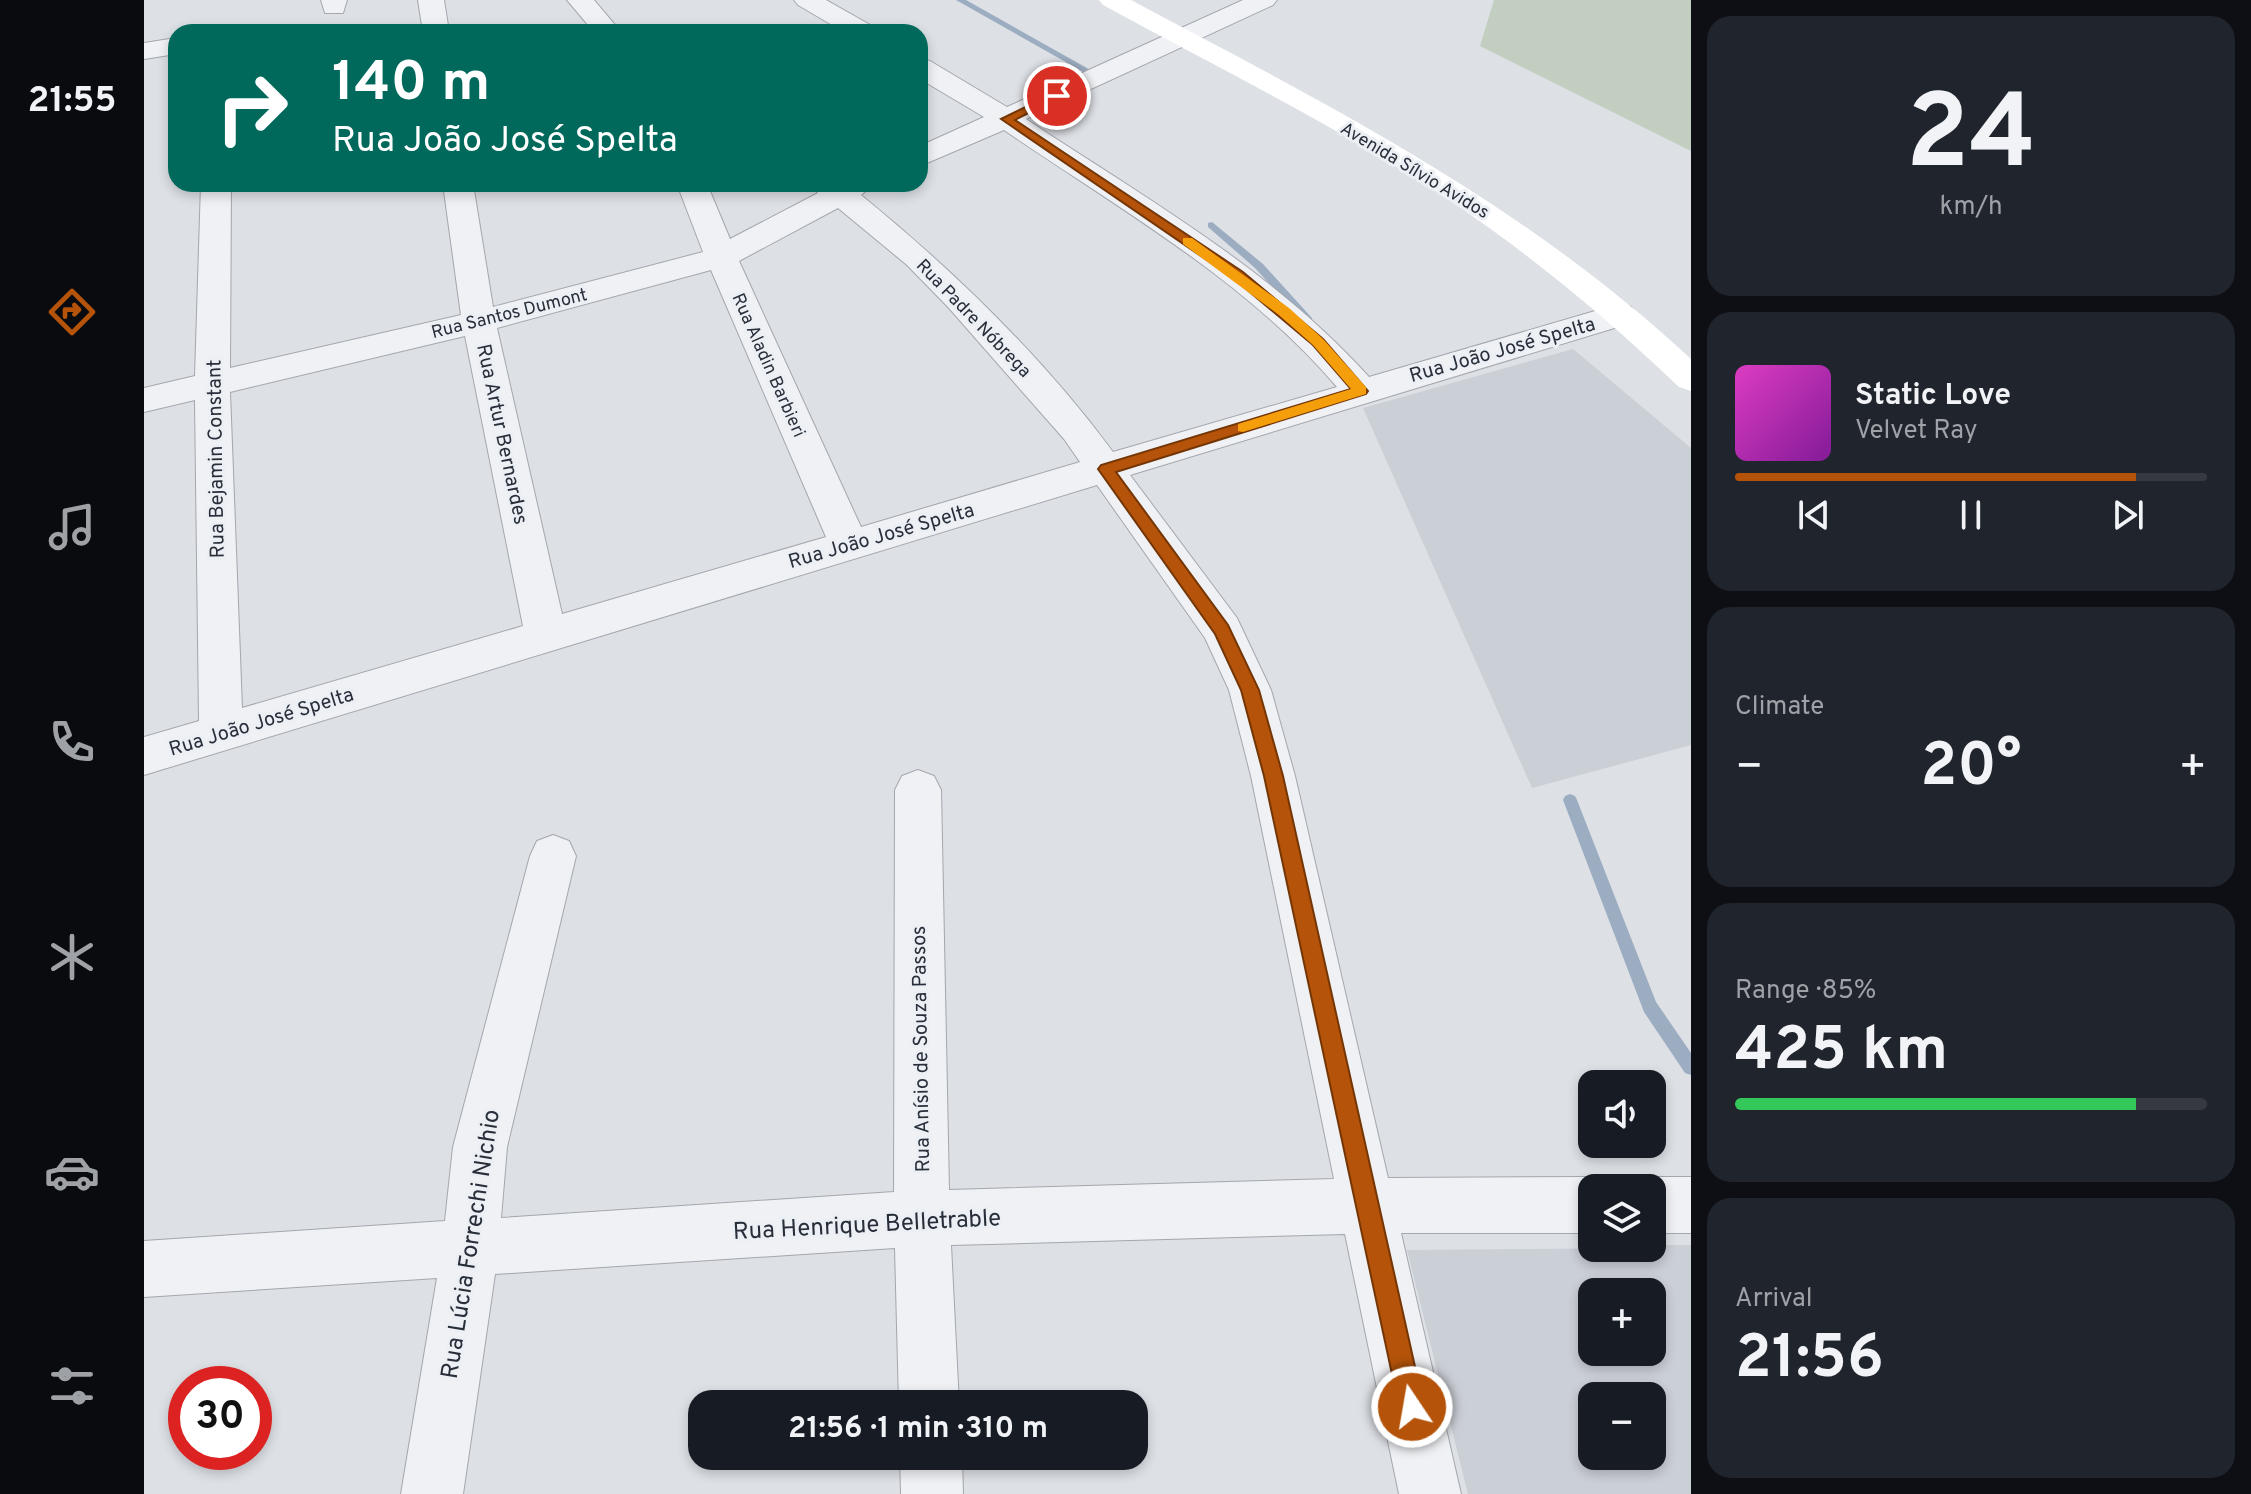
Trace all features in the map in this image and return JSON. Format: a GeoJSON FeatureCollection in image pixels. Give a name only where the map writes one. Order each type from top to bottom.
{"type":"FeatureCollection","features":[{"type":"Feature","properties":{"kind":"main road","name":"Avenida Sílvio Avidos"},"geometry":{"type":"LineString","coordinates":[[1112,0],[1434,178],[1515,232],[1619,315],[1691,379]]}},
{"type":"Feature","properties":{"kind":"street"},"geometry":{"type":"LineString","coordinates":[[431,0],[435,24]]}},
{"type":"Feature","properties":{"kind":"street"},"geometry":{"type":"LineString","coordinates":[[580,0],[601,24]]}},
{"type":"Feature","properties":{"kind":"street"},"geometry":{"type":"LineString","coordinates":[[807,0],[849,24]]}},
{"type":"Feature","properties":{"kind":"street"},"geometry":{"type":"LineString","coordinates":[[928,154],[1264,0]]}},
{"type":"Feature","properties":{"kind":"street"},"geometry":{"type":"LineString","coordinates":[[144,51],[168,47]]}},
{"type":"Feature","properties":{"kind":"street"},"geometry":{"type":"LineString","coordinates":[[928,72],[1007,119],[1238,275],[1318,342],[1361,391]]}},
{"type":"Feature","properties":{"kind":"street","name":"Rua Bejamin Constant"},"geometry":{"type":"LineString","coordinates":[[216,192],[212,385],[221,733]]}},
{"type":"Feature","properties":{"kind":"street","name":"Rua Artur Bernardes"},"geometry":{"type":"LineString","coordinates":[[459,192],[479,322],[546,635]]}},
{"type":"Feature","properties":{"kind":"street","name":"Rua Aladin Barbieri"},"geometry":{"type":"LineString","coordinates":[[695,192],[849,544]]}},
{"type":"Feature","properties":{"kind":"street","name":"Rua Santos Dumont"},"geometry":{"type":"LineString","coordinates":[[144,400],[479,322],[721,257],[832,192]]}},
{"type":"Feature","properties":{"kind":"street","name":"Rua Padre Nóbrega"},"geometry":{"type":"LineString","coordinates":[[846,192],[960,300],[1077,430],[1222,630],[1250,690],[1273,776],[1430,1494]]}},
{"type":"Feature","properties":{"kind":"street","name":"Rua João José Spelta"},"geometry":{"type":"LineString","coordinates":[[144,756],[1619,315]]}},
{"type":"Feature","properties":{"kind":"street","name":"Rua Anísio de Souza Passos"},"geometry":{"type":"LineString","coordinates":[[918,790],[922,1218],[928,1390]]}},
{"type":"Feature","properties":{"kind":"street","name":"Rua Lúcia Forrechi Nichio"},"geometry":{"type":"LineString","coordinates":[[432,1494],[470,1249],[480,1147],[553,856]]}},
{"type":"Feature","properties":{"kind":"street","name":"Rua Henrique Belletrable"},"geometry":{"type":"LineString","coordinates":[[144,1269],[922,1218],[1369,1206],[1578,1205]]}},
{"type":"Feature","properties":{"kind":"street"},"geometry":{"type":"LineString","coordinates":[[1666,1205],[1691,1205]]}},
{"type":"Feature","properties":{"kind":"street"},"geometry":{"type":"LineString","coordinates":[[931,1470],[932,1494]]}},
{"type":"Feature","properties":{"kind":"shaded area"},"geometry":{"type":"Polygon","coordinates":[[[1573,349],[1691,448],[1691,745],[1532,788],[1363,408],[1573,349]]]}},
{"type":"Feature","properties":{"kind":"shaded area"},"geometry":{"type":"Polygon","coordinates":[[[1666,1245],[1691,1245],[1691,1494],[1468,1494],[1407,1250],[1578,1249],[1578,1262],[1666,1262],[1666,1245]]]}},
{"type":"Feature","properties":{"kind":"green space"},"geometry":{"type":"Polygon","coordinates":[[[1494,0],[1691,0],[1691,151],[1480,46],[1494,0]]]}},
{"type":"Feature","properties":{"kind":"waterway"},"geometry":{"type":"LineString","coordinates":[[960,0],[1090,72]]}},
{"type":"Feature","properties":{"kind":"waterway"},"geometry":{"type":"LineString","coordinates":[[1212,225],[1259,266],[1308,320]]}},
{"type":"Feature","properties":{"kind":"waterway"},"geometry":{"type":"LineString","coordinates":[[1570,800],[1650,1007],[1691,1067]]}},
{"type":"Feature","properties":{"kind":"slow traffic"},"geometry":{"type":"LineString","coordinates":[[1187,241],[1284,311],[1318,342],[1361,391],[1243,427]]}},
{"type":"Feature","properties":{"kind":"route"},"geometry":{"type":"LineString","coordinates":[[1057,96],[1007,119],[1238,275],[1318,342],[1361,391],[1106,469],[1222,630],[1250,690],[1273,776],[1412,1407]]}}]}
